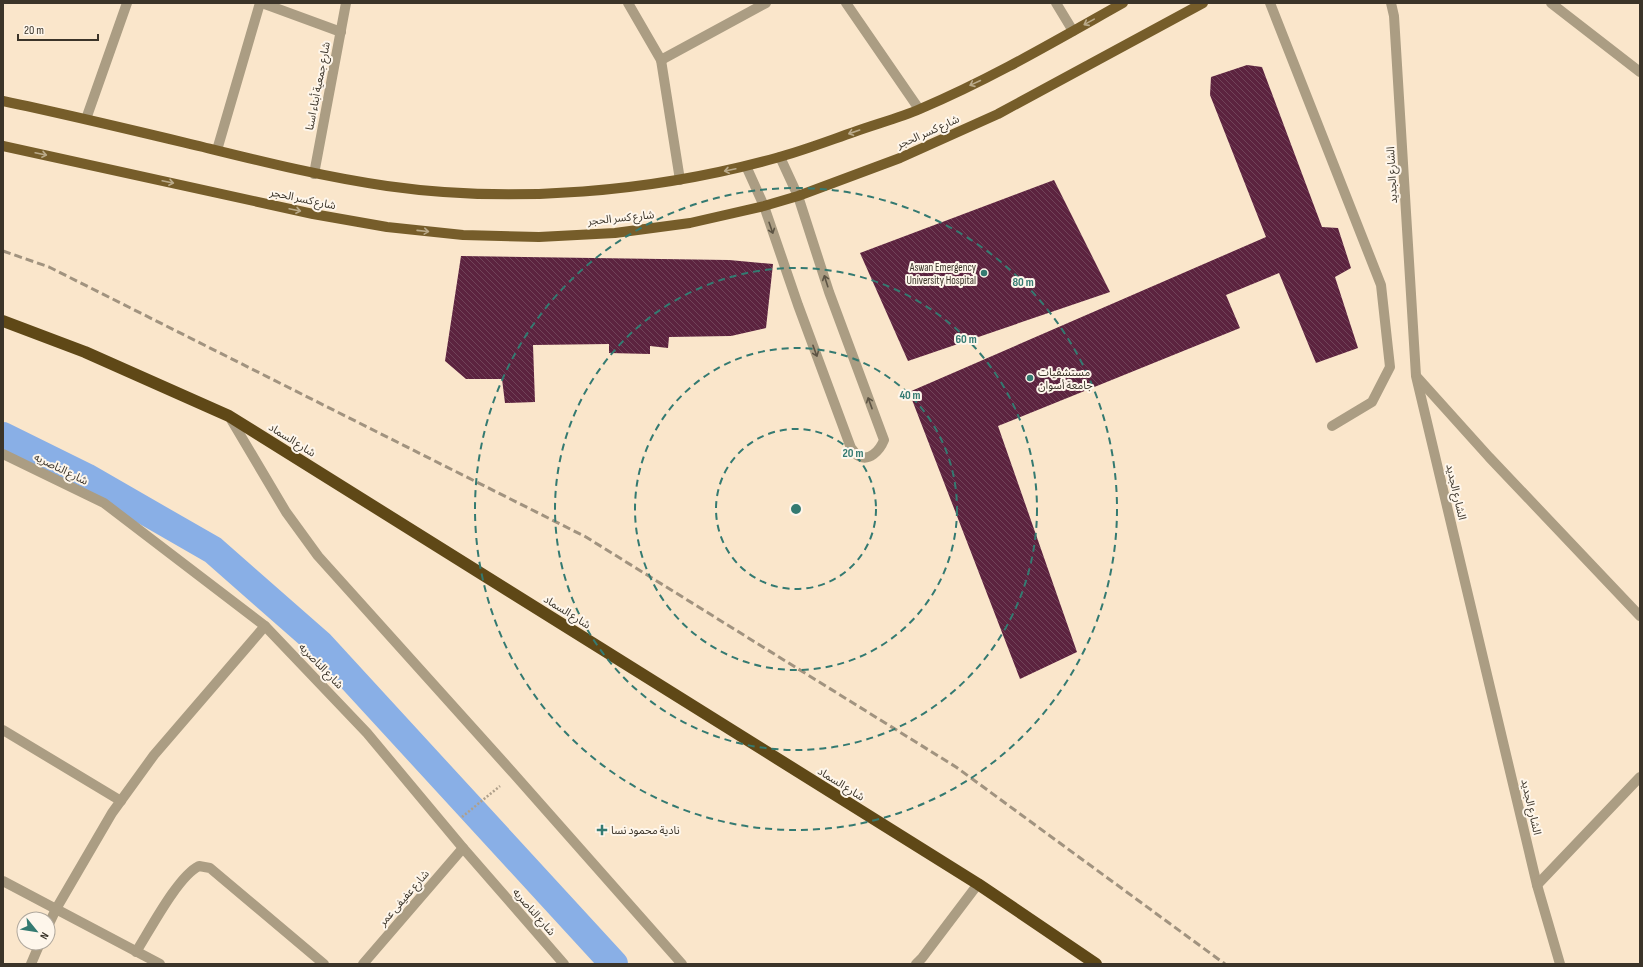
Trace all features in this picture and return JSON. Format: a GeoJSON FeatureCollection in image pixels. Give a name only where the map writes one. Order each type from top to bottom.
{"type":"FeatureCollection","features":[{"type":"Feature","properties":{"kind":"highway","name":"شارع السماد"},"geometry":{"type":"LineString","coordinates":[[3,320],[84,352],[229,416],[978,884],[1096,964]]}},
{"type":"Feature","properties":{"kind":"main road"},"geometry":{"type":"LineString","coordinates":[[3,101],[86,119],[314,174],[389,186],[462,193],[534,194],[600,190],[680,180],[780,158],[919,109],[997,73],[1123,3]]}},
{"type":"Feature","properties":{"kind":"main road","name":"شارع كسر الحجر"},"geometry":{"type":"LineString","coordinates":[[3,146],[313,214],[388,227],[463,235],[539,237],[614,233],[690,222],[764,206],[798,196],[900,158],[998,114],[1203,3]]}},
{"type":"Feature","properties":{"kind":"street"},"geometry":{"type":"LineString","coordinates":[[86,119],[126,3]]}},
{"type":"Feature","properties":{"kind":"street"},"geometry":{"type":"LineString","coordinates":[[217,150],[261,3],[341,32]]}},
{"type":"Feature","properties":{"kind":"street","name":"شارع جمعية أبناء اسنا"},"geometry":{"type":"LineString","coordinates":[[314,174],[346,3]]}},
{"type":"Feature","properties":{"kind":"street"},"geometry":{"type":"LineString","coordinates":[[628,3],[661,60],[680,180]]}},
{"type":"Feature","properties":{"kind":"street"},"geometry":{"type":"LineString","coordinates":[[661,60],[766,3]]}},
{"type":"Feature","properties":{"kind":"street"},"geometry":{"type":"LineString","coordinates":[[846,3],[919,109]]}},
{"type":"Feature","properties":{"kind":"street"},"geometry":{"type":"LineString","coordinates":[[1056,3],[1073,31]]}},
{"type":"Feature","properties":{"kind":"street"},"geometry":{"type":"LineString","coordinates":[[1270,3],[1382,285],[1390,367],[1372,402],[1332,426]]}},
{"type":"Feature","properties":{"kind":"street","name":"الشارع الجديد"},"geometry":{"type":"LineString","coordinates":[[1391,3],[1394,16],[1416,376],[1537,885],[1560,964]]}},
{"type":"Feature","properties":{"kind":"street","name":"الشارع الجديد"},"geometry":{"type":"LineString","coordinates":[[1394,16],[1397,3]]}},
{"type":"Feature","properties":{"kind":"street"},"geometry":{"type":"LineString","coordinates":[[1551,3],[1640,72]]}},
{"type":"Feature","properties":{"kind":"street"},"geometry":{"type":"LineString","coordinates":[[746,166],[764,206],[798,305],[851,448],[858,455],[866,457],[874,454],[881,447],[884,440],[829,292],[798,196],[780,158]]}},
{"type":"Feature","properties":{"kind":"street"},"geometry":{"type":"LineString","coordinates":[[1416,376],[1489,456],[1640,616]]}},
{"type":"Feature","properties":{"kind":"street"},"geometry":{"type":"LineString","coordinates":[[229,416],[286,512],[318,556],[525,786],[682,964]]}},
{"type":"Feature","properties":{"kind":"street","name":"شارع الناصريه"},"geometry":{"type":"LineString","coordinates":[[3,454],[104,503],[265,626],[368,733],[463,848],[564,964]]}},
{"type":"Feature","properties":{"kind":"street"},"geometry":{"type":"LineString","coordinates":[[56,909],[112,814],[154,755],[265,626]]}},
{"type":"Feature","properties":{"kind":"street"},"geometry":{"type":"LineString","coordinates":[[3,730],[121,801]]}},
{"type":"Feature","properties":{"kind":"street"},"geometry":{"type":"LineString","coordinates":[[1537,885],[1640,777]]}},
{"type":"Feature","properties":{"kind":"street","name":"شارع عفيفى عمر"},"geometry":{"type":"LineString","coordinates":[[363,964],[463,848]]}},
{"type":"Feature","properties":{"kind":"street"},"geometry":{"type":"LineString","coordinates":[[136,952],[181,880],[192,869],[199,866],[210,868],[324,964]]}},
{"type":"Feature","properties":{"kind":"street"},"geometry":{"type":"LineString","coordinates":[[3,882],[160,964]]}},
{"type":"Feature","properties":{"kind":"street"},"geometry":{"type":"LineString","coordinates":[[922,962],[978,884]]}},
{"type":"Feature","properties":{"kind":"street"},"geometry":{"type":"LineString","coordinates":[[31,964],[37,951]]}},
{"type":"Feature","properties":{"kind":"path"},"geometry":{"type":"LineString","coordinates":[[456,822],[500,786]]}},
{"type":"Feature","properties":{"kind":"building","name":"مستشفيات جامعة أسوان"},"geometry":{"type":"Polygon","coordinates":[[[1247,65],[1262,67],[1322,227],[1338,228],[1351,268],[1335,277],[1358,348],[1316,363],[1279,273],[1226,295],[1240,328],[998,426],[1077,652],[1020,679],[909,392],[1266,237],[1210,95],[1211,77],[1247,65]]]}},
{"type":"Feature","properties":{"kind":"building","name":"Aswan Emergency University Hospital"},"geometry":{"type":"Polygon","coordinates":[[[1054,180],[1110,292],[908,361],[860,253],[1054,180]]]}},
{"type":"Feature","properties":{"kind":"building"},"geometry":{"type":"Polygon","coordinates":[[[461,256],[729,260],[773,264],[766,328],[731,336],[669,337],[668,348],[650,346],[650,354],[609,353],[609,344],[533,345],[535,402],[505,403],[502,379],[466,379],[445,361],[461,256]]]}},
{"type":"Feature","properties":{"kind":"waterway"},"geometry":{"type":"LineString","coordinates":[[3,436],[86,477],[213,550],[320,644],[614,964]]}},
{"type":"Feature","properties":{"kind":"railway"},"geometry":{"type":"LineString","coordinates":[[3,251],[49,267],[586,537],[956,767],[1225,964]]}},
{"type":"Feature","properties":{"kind":"place","name":"Aswan Emergency University Hospital"},"geometry":{"type":"Point","coordinates":[984,273]}},
{"type":"Feature","properties":{"kind":"place","name":"مستشفيات جامعة أسوان"},"geometry":{"type":"Point","coordinates":[1030,378]}},
{"type":"Feature","properties":{"kind":"place","name":"نادية محمود نسا"},"geometry":{"type":"Point","coordinates":[602,830]}}]}
